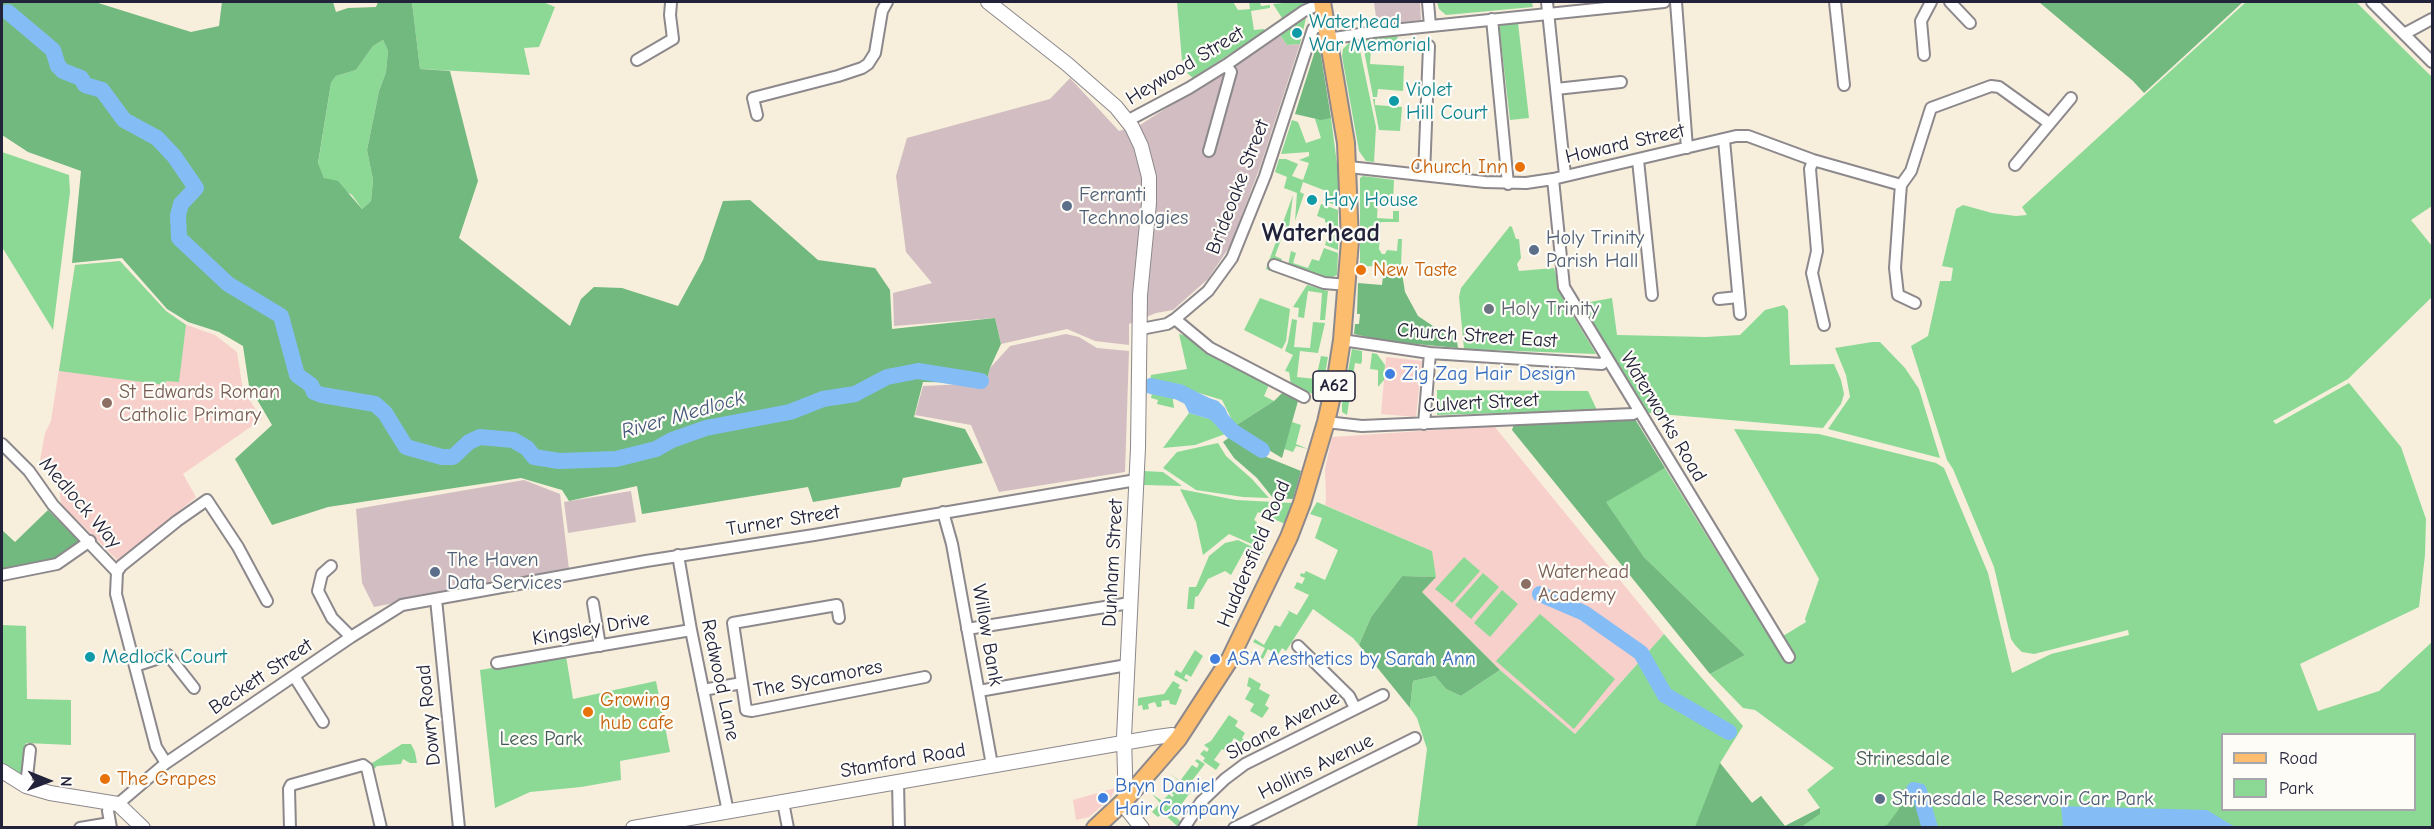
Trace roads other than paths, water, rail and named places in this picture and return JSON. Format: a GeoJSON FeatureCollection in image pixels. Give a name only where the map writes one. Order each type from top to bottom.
{"type":"FeatureCollection","features":[{"type":"Feature","properties":{"kind":"main road","name":"Huddersfield Road"},"geometry":{"type":"LineString","coordinates":[[1095,828],[1124,791],[1178,739],[1230,659],[1272,576],[1302,503],[1326,422],[1342,340],[1350,241],[1349,167],[1322,2]]}},
{"type":"Feature","properties":{"kind":"street"},"geometry":{"type":"LineString","coordinates":[[758,115],[753,99],[838,76],[868,64],[875,53],[882,11],[887,2]]}},
{"type":"Feature","properties":{"kind":"street","name":"Dunham Street"},"geometry":{"type":"LineString","coordinates":[[988,2],[1116,107],[1141,146],[1150,188],[1140,295],[1137,480],[1127,665],[1124,791]]}},
{"type":"Feature","properties":{"kind":"street","name":"Heywood Street"},"geometry":{"type":"LineString","coordinates":[[1127,121],[1226,65],[1304,11],[1322,2]]}},
{"type":"Feature","properties":{"kind":"street"},"geometry":{"type":"LineString","coordinates":[[1428,2],[1430,26]]}},
{"type":"Feature","properties":{"kind":"street"},"geometry":{"type":"LineString","coordinates":[[1547,2],[1565,175]]}},
{"type":"Feature","properties":{"kind":"street"},"geometry":{"type":"LineString","coordinates":[[1327,31],[1430,26],[1664,2]]}},
{"type":"Feature","properties":{"kind":"street"},"geometry":{"type":"LineString","coordinates":[[1676,2],[1687,148]]}},
{"type":"Feature","properties":{"kind":"street"},"geometry":{"type":"LineString","coordinates":[[1835,2],[1844,85]]}},
{"type":"Feature","properties":{"kind":"street"},"geometry":{"type":"LineString","coordinates":[[1924,55],[1921,21],[1931,2]]}},
{"type":"Feature","properties":{"kind":"street"},"geometry":{"type":"LineString","coordinates":[[1950,2],[1970,23]]}},
{"type":"Feature","properties":{"kind":"street"},"geometry":{"type":"LineString","coordinates":[[2372,2],[2433,62]]}},
{"type":"Feature","properties":{"kind":"street"},"geometry":{"type":"LineString","coordinates":[[637,60],[673,39],[671,3]]}},
{"type":"Feature","properties":{"kind":"street"},"geometry":{"type":"LineString","coordinates":[[2404,34],[2433,19]]}},
{"type":"Feature","properties":{"kind":"street"},"geometry":{"type":"LineString","coordinates":[[1492,20],[1508,184]]}},
{"type":"Feature","properties":{"kind":"street","name":"Brideoake Street"},"geometry":{"type":"LineString","coordinates":[[1141,329],[1160,326],[1175,319],[1208,291],[1232,258],[1265,176],[1313,29],[1327,31]]}},
{"type":"Feature","properties":{"kind":"street"},"geometry":{"type":"LineString","coordinates":[[1424,175],[1429,46]]}},
{"type":"Feature","properties":{"kind":"street"},"geometry":{"type":"LineString","coordinates":[[1209,152],[1231,72],[1226,65]]}},
{"type":"Feature","properties":{"kind":"street"},"geometry":{"type":"LineString","coordinates":[[1556,89],[1621,82]]}},
{"type":"Feature","properties":{"kind":"street"},"geometry":{"type":"LineString","coordinates":[[1915,303],[1898,295],[1895,268],[1901,185],[1911,171],[1931,108],[1991,86],[1999,87],[2049,123]]}},
{"type":"Feature","properties":{"kind":"street"},"geometry":{"type":"LineString","coordinates":[[2015,165],[2071,98]]}},
{"type":"Feature","properties":{"kind":"street","name":"Howard Street"},"geometry":{"type":"LineString","coordinates":[[1349,167],[1508,184],[1553,179],[1736,136],[1748,136],[1813,160],[1901,185]]}},
{"type":"Feature","properties":{"kind":"street"},"geometry":{"type":"LineString","coordinates":[[1724,140],[1740,314]]}},
{"type":"Feature","properties":{"kind":"street"},"geometry":{"type":"LineString","coordinates":[[1638,160],[1652,295]]}},
{"type":"Feature","properties":{"kind":"street"},"geometry":{"type":"LineString","coordinates":[[1809,319],[1823,320],[1812,273],[1817,251],[1810,170],[1813,160]]}},
{"type":"Feature","properties":{"kind":"street","name":"Waterworks Road"},"geometry":{"type":"LineString","coordinates":[[1553,179],[1564,287],[1789,657]]}},
{"type":"Feature","properties":{"kind":"street"},"geometry":{"type":"LineString","coordinates":[[1274,265],[1324,283],[1348,285]]}},
{"type":"Feature","properties":{"kind":"street"},"geometry":{"type":"LineString","coordinates":[[1719,299],[1738,297]]}},
{"type":"Feature","properties":{"kind":"street"},"geometry":{"type":"LineString","coordinates":[[1175,319],[1210,348],[1304,396]]}},
{"type":"Feature","properties":{"kind":"street","name":"Church Street East"},"geometry":{"type":"LineString","coordinates":[[1342,340],[1430,353],[1602,364],[1607,359]]}},
{"type":"Feature","properties":{"kind":"street"},"geometry":{"type":"LineString","coordinates":[[1424,424],[1430,353]]}},
{"type":"Feature","properties":{"kind":"street","name":"Culvert Street"},"geometry":{"type":"LineString","coordinates":[[1326,422],[1350,426],[1424,424],[1633,414],[1638,411]]}},
{"type":"Feature","properties":{"kind":"street","name":"Medlock Way"},"geometry":{"type":"LineString","coordinates":[[2,444],[29,471],[53,505],[117,572],[116,594],[156,747],[166,764]]}},
{"type":"Feature","properties":{"kind":"street","name":"Turner Street"},"geometry":{"type":"LineString","coordinates":[[436,599],[678,555],[814,535],[1137,480]]}},
{"type":"Feature","properties":{"kind":"street"},"geometry":{"type":"LineString","coordinates":[[117,572],[121,566],[177,521],[207,500],[238,547],[267,601]]}},
{"type":"Feature","properties":{"kind":"street","name":"Willow Bank"},"geometry":{"type":"LineString","coordinates":[[943,512],[952,544],[992,765]]}},
{"type":"Feature","properties":{"kind":"street"},"geometry":{"type":"LineString","coordinates":[[2,575],[57,564],[90,542]]}},
{"type":"Feature","properties":{"kind":"street","name":"Redwood Lane"},"geometry":{"type":"LineString","coordinates":[[678,555],[702,690],[728,812]]}},
{"type":"Feature","properties":{"kind":"street"},"geometry":{"type":"LineString","coordinates":[[331,567],[322,574],[318,591],[332,618],[351,637]]}},
{"type":"Feature","properties":{"kind":"street","name":"Beckett Street"},"geometry":{"type":"LineString","coordinates":[[113,808],[166,764],[351,637],[402,605],[436,599]]}},
{"type":"Feature","properties":{"kind":"street","name":"Dowry Road"},"geometry":{"type":"LineString","coordinates":[[436,599],[459,828]]}},
{"type":"Feature","properties":{"kind":"street"},"geometry":{"type":"LineString","coordinates":[[593,603],[600,646]]}},
{"type":"Feature","properties":{"kind":"street"},"geometry":{"type":"LineString","coordinates":[[967,629],[1130,603]]}},
{"type":"Feature","properties":{"kind":"street"},"geometry":{"type":"LineString","coordinates":[[702,690],[742,683],[733,623],[837,606],[839,618]]}},
{"type":"Feature","properties":{"kind":"street","name":"Kingsley Drive"},"geometry":{"type":"LineString","coordinates":[[497,663],[691,630]]}},
{"type":"Feature","properties":{"kind":"street"},"geometry":{"type":"LineString","coordinates":[[1298,646],[1349,696],[1355,708]]}},
{"type":"Feature","properties":{"kind":"street"},"geometry":{"type":"LineString","coordinates":[[135,666],[168,655],[194,688]]}},
{"type":"Feature","properties":{"kind":"street"},"geometry":{"type":"LineString","coordinates":[[979,691],[1127,665]]}},
{"type":"Feature","properties":{"kind":"street"},"geometry":{"type":"LineString","coordinates":[[294,676],[323,722]]}},
{"type":"Feature","properties":{"kind":"street","name":"The Sycamores"},"geometry":{"type":"LineString","coordinates":[[742,683],[746,710],[752,711],[925,677]]}},
{"type":"Feature","properties":{"kind":"street","name":"Sloane Avenue"},"geometry":{"type":"LineString","coordinates":[[1184,828],[1202,802],[1225,779],[1245,764],[1383,695]]}},
{"type":"Feature","properties":{"kind":"street","name":"Stamford Road"},"geometry":{"type":"LineString","coordinates":[[633,828],[1124,742],[1172,735],[1178,739]]}},
{"type":"Feature","properties":{"kind":"street","name":"Hollins Avenue"},"geometry":{"type":"LineString","coordinates":[[1234,828],[1415,738]]}},
{"type":"Feature","properties":{"kind":"street"},"geometry":{"type":"LineString","coordinates":[[26,786],[30,750]]}},
{"type":"Feature","properties":{"kind":"street"},"geometry":{"type":"LineString","coordinates":[[290,828],[289,789],[291,785],[363,765],[367,768],[381,828]]}},
{"type":"Feature","properties":{"kind":"street"},"geometry":{"type":"LineString","coordinates":[[2,771],[26,786],[113,808],[144,828]]}},
{"type":"Feature","properties":{"kind":"street"},"geometry":{"type":"LineString","coordinates":[[898,782],[899,828]]}},
{"type":"Feature","properties":{"kind":"street"},"geometry":{"type":"LineString","coordinates":[[1124,791],[1126,808],[1142,828]]}},
{"type":"Feature","properties":{"kind":"street"},"geometry":{"type":"LineString","coordinates":[[783,802],[788,828]]}},
{"type":"Feature","properties":{"kind":"street"},"geometry":{"type":"LineString","coordinates":[[80,828],[110,825],[113,808]]}},
{"type":"Feature","properties":{"kind":"water"},"geometry":{"type":"Polygon","coordinates":[[[1179,392],[1193,393],[1218,401],[1225,408],[1234,429],[1228,433],[1222,423],[1189,413],[1179,392]]]}},
{"type":"Feature","properties":{"kind":"water"},"geometry":{"type":"Polygon","coordinates":[[[2061,806],[2207,810],[2235,827],[2063,827],[2061,806]]]}},
{"type":"Feature","properties":{"kind":"waterway","name":"River Medlock"},"geometry":{"type":"LineString","coordinates":[[8,12],[53,50],[58,66],[63,71],[81,78],[85,85],[102,90],[124,120],[157,138],[174,156],[196,188],[181,204],[178,215],[179,238],[228,284],[281,316],[297,375],[311,385],[314,392],[322,395],[375,404],[385,413],[406,447],[442,457],[453,457],[469,442],[480,437],[513,440],[527,448],[534,457],[559,461],[616,459],[656,449],[672,440],[706,428],[790,412],[823,399],[855,394],[887,377],[918,371],[981,381]]}},
{"type":"Feature","properties":{"kind":"waterway","name":"River Medlock"},"geometry":{"type":"LineString","coordinates":[[1151,386],[1179,392],[1211,408],[1232,431],[1262,450]]}},
{"type":"Feature","properties":{"kind":"waterway","name":"River Medlock"},"geometry":{"type":"LineString","coordinates":[[1540,594],[1584,613],[1641,653],[1665,695],[1729,732]]}},
{"type":"Feature","properties":{"kind":"waterway","name":"River Medlock"},"geometry":{"type":"LineString","coordinates":[[1914,790],[1919,791],[1930,828]]}},
{"type":"Feature","properties":{"kind":"place","name":"Waterhead War Memorial"},"geometry":{"type":"Point","coordinates":[1297,33]}},
{"type":"Feature","properties":{"kind":"place","name":"Violet Hill Court"},"geometry":{"type":"Point","coordinates":[1394,101]}},
{"type":"Feature","properties":{"kind":"place","name":"Church Inn"},"geometry":{"type":"Point","coordinates":[1520,167]}},
{"type":"Feature","properties":{"kind":"place","name":"Hay House"},"geometry":{"type":"Point","coordinates":[1312,200]}},
{"type":"Feature","properties":{"kind":"place","name":"Ferranti Technologies"},"geometry":{"type":"Point","coordinates":[1067,206]}},
{"type":"Feature","properties":{"kind":"place","name":"Holy Trinity Parish Hall"},"geometry":{"type":"Point","coordinates":[1534,250]}},
{"type":"Feature","properties":{"kind":"place","name":"New Taste"},"geometry":{"type":"Point","coordinates":[1361,270]}},
{"type":"Feature","properties":{"kind":"place","name":"Holy Trinity"},"geometry":{"type":"Point","coordinates":[1489,309]}},
{"type":"Feature","properties":{"kind":"place","name":"Zig Zag Hair Design"},"geometry":{"type":"Point","coordinates":[1390,374]}},
{"type":"Feature","properties":{"kind":"place","name":"St Edwards Roman Catholic Primary"},"geometry":{"type":"Point","coordinates":[107,403]}},
{"type":"Feature","properties":{"kind":"place","name":"The Haven Data Services"},"geometry":{"type":"Point","coordinates":[435,572]}},
{"type":"Feature","properties":{"kind":"place","name":"Waterhead Academy"},"geometry":{"type":"Point","coordinates":[1526,584]}},
{"type":"Feature","properties":{"kind":"place","name":"Medlock Court"},"geometry":{"type":"Point","coordinates":[90,657]}},
{"type":"Feature","properties":{"kind":"place","name":"ASA Aesthetics by Sarah Ann"},"geometry":{"type":"Point","coordinates":[1215,659]}},
{"type":"Feature","properties":{"kind":"place","name":"Growing hub cafe"},"geometry":{"type":"Point","coordinates":[588,712]}},
{"type":"Feature","properties":{"kind":"place","name":"The Grapes"},"geometry":{"type":"Point","coordinates":[105,779]}},
{"type":"Feature","properties":{"kind":"place","name":"Bryn Daniel Hair Company"},"geometry":{"type":"Point","coordinates":[1103,798]}},
{"type":"Feature","properties":{"kind":"place","name":"Strinesdale Reservoir Car Park"},"geometry":{"type":"Point","coordinates":[1880,799]}},
{"type":"Feature","properties":{"kind":"district","name":"Waterhead"},"geometry":{"type":"Point","coordinates":[1321,234]}},
{"type":"Feature","properties":{"kind":"park label","name":"Lees Park"},"geometry":{"type":"Point","coordinates":[541,739]}},
{"type":"Feature","properties":{"kind":"park label","name":"Strinesdale"},"geometry":{"type":"Point","coordinates":[1903,759]}}]}
